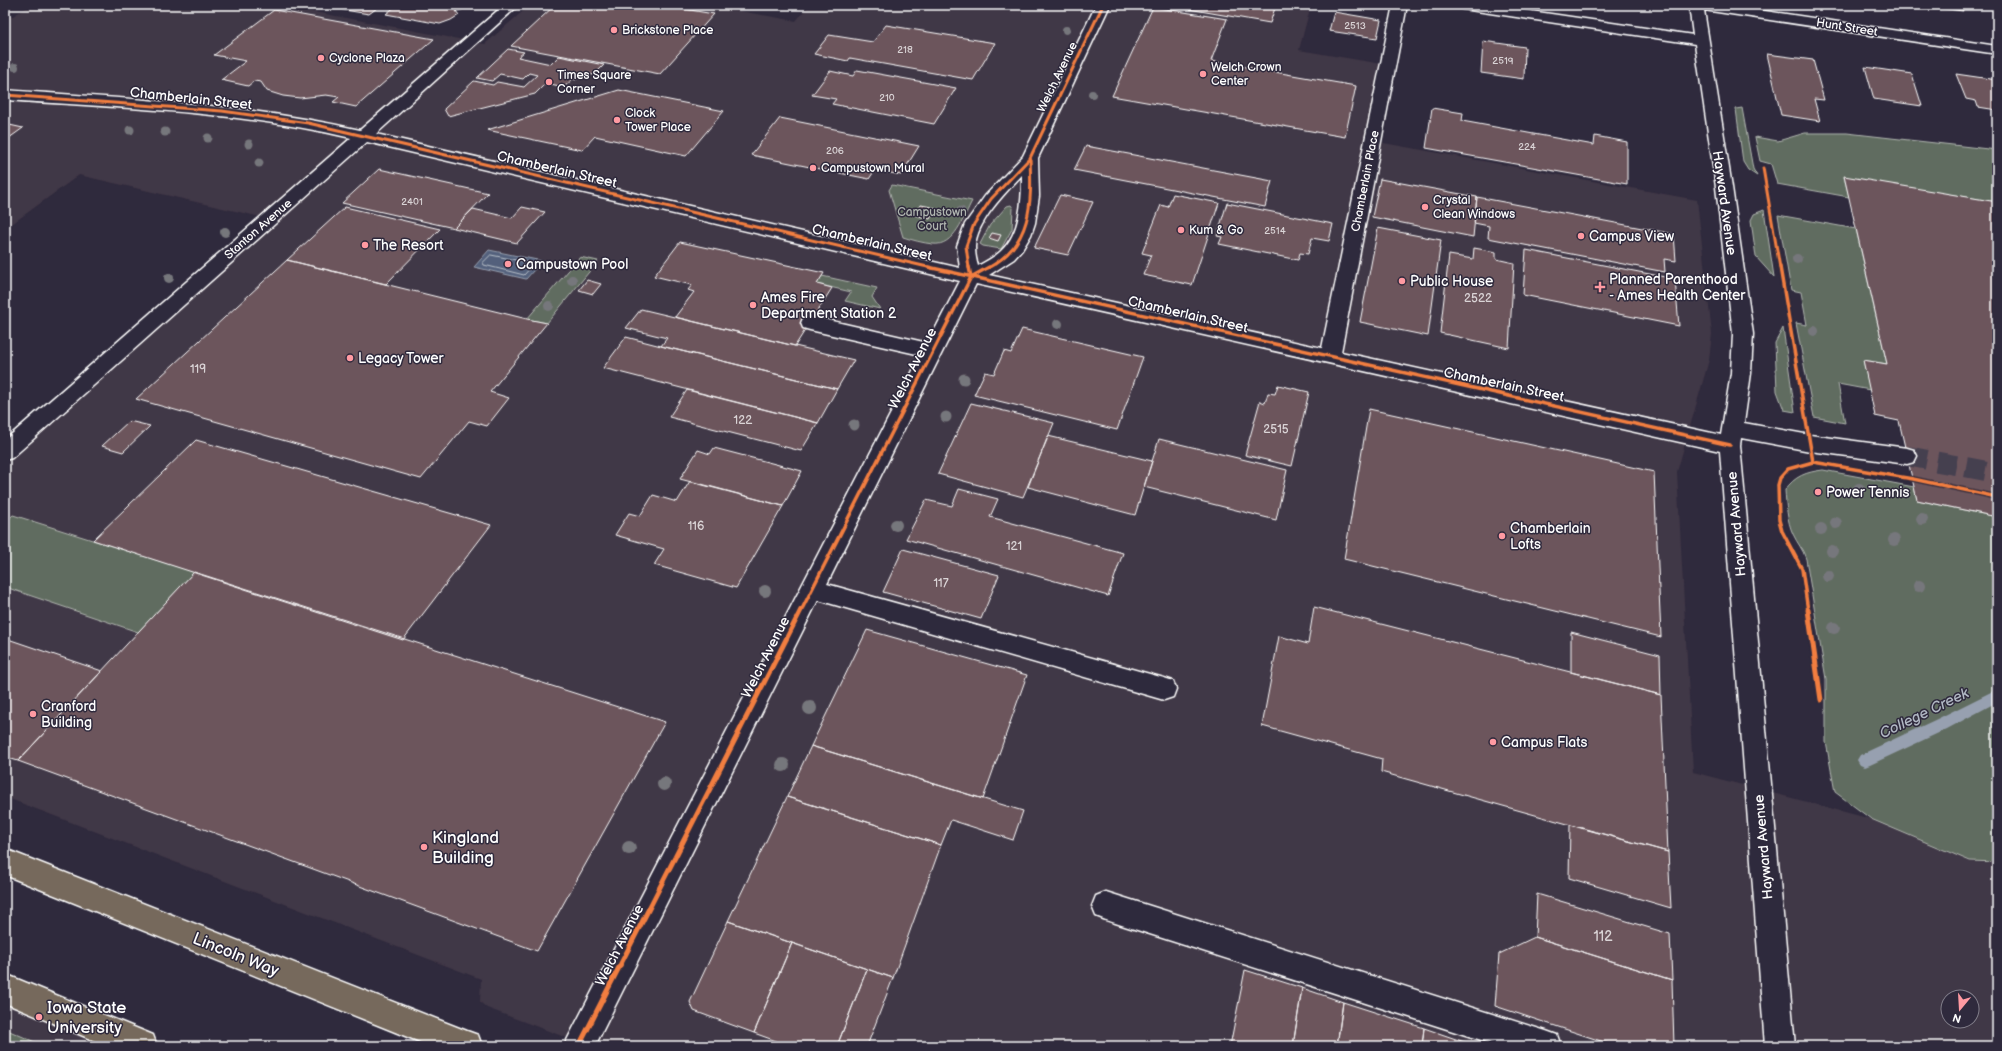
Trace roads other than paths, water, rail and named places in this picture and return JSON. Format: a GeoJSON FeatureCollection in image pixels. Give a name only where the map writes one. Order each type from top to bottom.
{"type":"FeatureCollection","features":[{"type":"Feature","properties":{"kind":"main road","name":"Lincoln Way"},"geometry":{"type":"LineString","coordinates":[[5,862],[467,1046]]}},
{"type":"Feature","properties":{"kind":"main road"},"geometry":{"type":"LineString","coordinates":[[5,988],[142,1046]]}},
{"type":"Feature","properties":{"kind":"street","name":"Stanton Avenue"},"geometry":{"type":"LineString","coordinates":[[5,452],[512,5]]}},
{"type":"Feature","properties":{"kind":"street","name":"Welch Avenue"},"geometry":{"type":"LineString","coordinates":[[580,1046],[971,277],[966,244],[969,236],[990,202],[1013,174],[1030,158],[1103,5]]}},
{"type":"Feature","properties":{"kind":"street","name":"Chamberlain Place"},"geometry":{"type":"LineString","coordinates":[[1330,357],[1400,5]]}},
{"type":"Feature","properties":{"kind":"street"},"geometry":{"type":"LineString","coordinates":[[1463,5],[1701,41]]}},
{"type":"Feature","properties":{"kind":"street","name":"Hayward Avenue"},"geometry":{"type":"LineString","coordinates":[[1697,5],[1701,41],[1724,186],[1743,334],[1741,373],[1731,436],[1780,1046]]}},
{"type":"Feature","properties":{"kind":"street","name":"Hunt Street"},"geometry":{"type":"LineString","coordinates":[[1697,5],[1997,50]]}},
{"type":"Feature","properties":{"kind":"street","name":"Chamberlain Street"},"geometry":{"type":"LineString","coordinates":[[5,95],[222,111],[301,122],[364,135],[971,277],[1330,357],[1731,436],[1810,443],[1908,456]]}},
{"type":"Feature","properties":{"kind":"street"},"geometry":{"type":"LineString","coordinates":[[971,277],[1005,257],[1018,240],[1023,230],[1029,210],[1032,179],[1030,158]]}},
{"type":"Feature","properties":{"kind":"street"},"geometry":{"type":"LineString","coordinates":[[810,323],[933,351]]}},
{"type":"Feature","properties":{"kind":"street"},"geometry":{"type":"LineString","coordinates":[[812,589],[1164,689]]}},
{"type":"Feature","properties":{"kind":"street"},"geometry":{"type":"LineString","coordinates":[[1106,906],[1546,1046]]}},
{"type":"Feature","properties":{"kind":"water","name":"Campustown Pool"},"geometry":{"type":"Polygon","coordinates":[[[489,250],[542,261],[526,279],[474,267],[489,250]]]}},
{"type":"Feature","properties":{"kind":"waterway","name":"College Creek"},"geometry":{"type":"LineString","coordinates":[[1865,760],[1942,724],[1997,695]]}},
{"type":"Feature","properties":{"kind":"tunnel"},"geometry":{"type":"LineString","coordinates":[[1907,456],[1997,473]]}},
{"type":"Feature","properties":{"kind":"place","name":"Brickstone Place"},"geometry":{"type":"Point","coordinates":[614,30]}},
{"type":"Feature","properties":{"kind":"place","name":"Cyclone Plaza"},"geometry":{"type":"Point","coordinates":[321,58]}},
{"type":"Feature","properties":{"kind":"place","name":"Welch Crown Center"},"geometry":{"type":"Point","coordinates":[1203,74]}},
{"type":"Feature","properties":{"kind":"place","name":"Times Square Corner"},"geometry":{"type":"Point","coordinates":[549,82]}},
{"type":"Feature","properties":{"kind":"place","name":"Clock Tower Place"},"geometry":{"type":"Point","coordinates":[617,120]}},
{"type":"Feature","properties":{"kind":"place","name":"Campustown Mural"},"geometry":{"type":"Point","coordinates":[813,168]}},
{"type":"Feature","properties":{"kind":"place","name":"Crystal Clean Windows"},"geometry":{"type":"Point","coordinates":[1425,207]}},
{"type":"Feature","properties":{"kind":"place","name":"Kum & Go"},"geometry":{"type":"Point","coordinates":[1181,230]}},
{"type":"Feature","properties":{"kind":"place","name":"Campus View"},"geometry":{"type":"Point","coordinates":[1581,236]}},
{"type":"Feature","properties":{"kind":"place","name":"The Resort"},"geometry":{"type":"Point","coordinates":[365,245]}},
{"type":"Feature","properties":{"kind":"place","name":"Campustown Pool"},"geometry":{"type":"Point","coordinates":[508,264]}},
{"type":"Feature","properties":{"kind":"place","name":"Public House"},"geometry":{"type":"Point","coordinates":[1402,281]}},
{"type":"Feature","properties":{"kind":"place","name":"Planned Parenthood - Ames Health Center"},"geometry":{"type":"Point","coordinates":[1600,287]}},
{"type":"Feature","properties":{"kind":"place","name":"Ames Fire Department Station 2"},"geometry":{"type":"Point","coordinates":[753,305]}},
{"type":"Feature","properties":{"kind":"place","name":"Legacy Tower"},"geometry":{"type":"Point","coordinates":[350,358]}},
{"type":"Feature","properties":{"kind":"place","name":"Power Tennis"},"geometry":{"type":"Point","coordinates":[1818,492]}},
{"type":"Feature","properties":{"kind":"place","name":"Chamberlain Lofts"},"geometry":{"type":"Point","coordinates":[1502,536]}},
{"type":"Feature","properties":{"kind":"place","name":"Cranford Building"},"geometry":{"type":"Point","coordinates":[33,714]}},
{"type":"Feature","properties":{"kind":"place","name":"Campus Flats"},"geometry":{"type":"Point","coordinates":[1493,742]}},
{"type":"Feature","properties":{"kind":"place","name":"Kingland Building"},"geometry":{"type":"Point","coordinates":[424,847]}},
{"type":"Feature","properties":{"kind":"place","name":"Iowa State University"},"geometry":{"type":"Point","coordinates":[39,1017]}},
{"type":"Feature","properties":{"kind":"park label","name":"Campustown Court"},"geometry":{"type":"Point","coordinates":[932,219]}}]}
